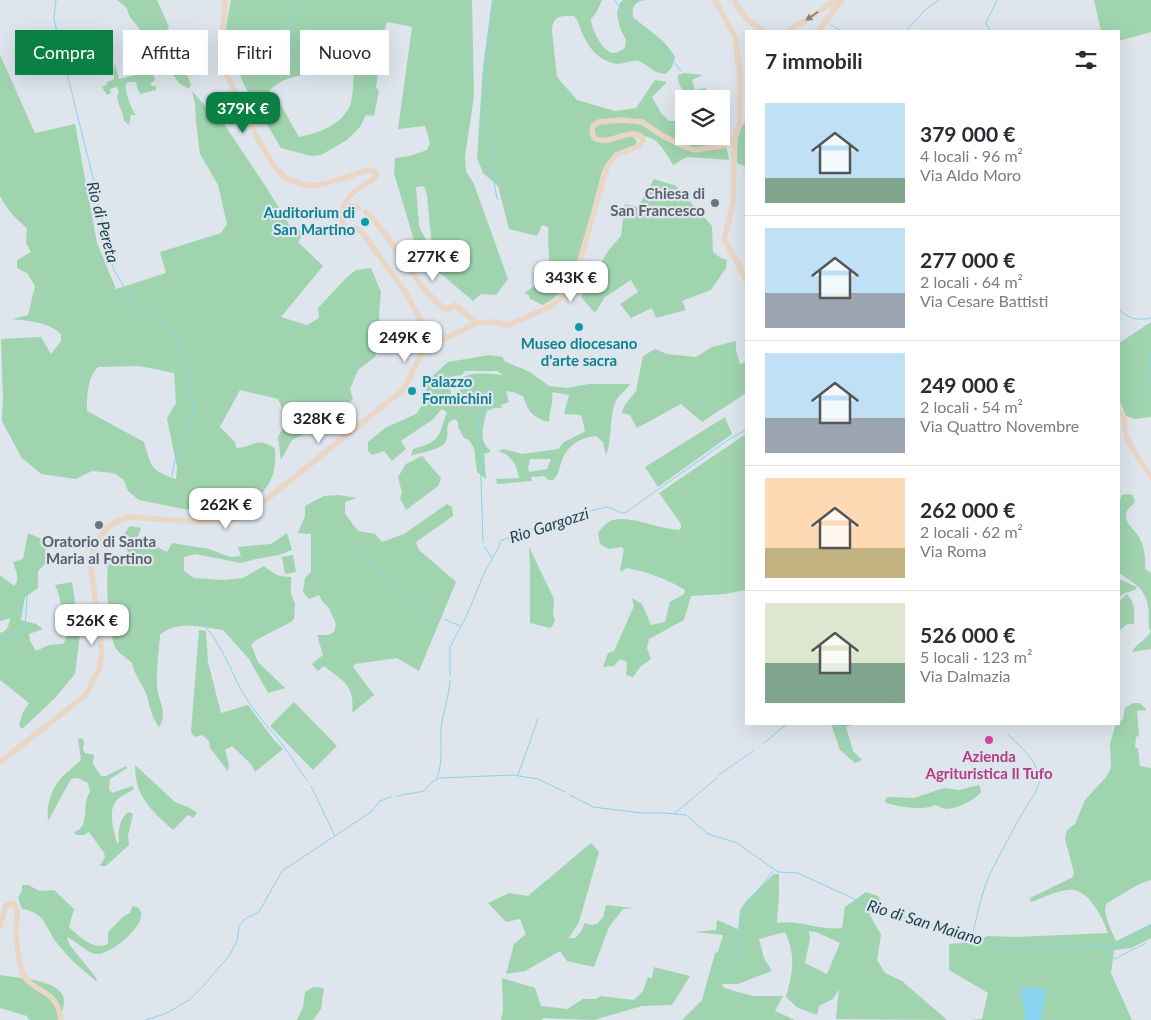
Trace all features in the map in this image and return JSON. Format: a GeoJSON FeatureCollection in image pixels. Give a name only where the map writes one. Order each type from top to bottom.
{"type":"FeatureCollection","features":[{"type":"Feature","properties":{"kind":"main road"},"geometry":{"type":"LineString","coordinates":[[226,0],[222,53],[223,67],[264,151],[277,171],[286,179],[310,186],[324,184],[365,171],[374,170],[376,172],[375,178],[357,188],[345,203],[341,217],[343,225],[347,229],[355,228],[361,231],[406,293],[433,344]]}},
{"type":"Feature","properties":{"kind":"main road"},"geometry":{"type":"LineString","coordinates":[[715,0],[735,37],[740,75],[740,122],[733,141],[733,204],[724,240],[745,279]]}},
{"type":"Feature","properties":{"kind":"main road"},"geometry":{"type":"LineString","coordinates":[[734,0],[746,19],[753,26],[763,30]]}},
{"type":"Feature","properties":{"kind":"main road"},"geometry":{"type":"LineString","coordinates":[[789,30],[836,0]]}},
{"type":"Feature","properties":{"kind":"main road"},"geometry":{"type":"LineString","coordinates":[[819,30],[842,0]]}},
{"type":"Feature","properties":{"kind":"main road"},"geometry":{"type":"LineString","coordinates":[[740,122],[745,119]]}},
{"type":"Feature","properties":{"kind":"main road"},"geometry":{"type":"LineString","coordinates":[[0,762],[78,701],[92,683],[99,669],[102,655],[102,640],[91,566],[92,556],[99,536],[124,518],[215,520],[246,516],[404,390],[422,352],[433,344],[476,323],[509,325],[551,306],[567,293],[574,281],[583,253],[607,167],[616,155],[636,148],[642,143],[643,139],[641,136],[632,133],[598,141],[592,135],[593,126],[599,122],[608,120],[642,122],[663,136],[694,150],[722,146],[733,141]]}},
{"type":"Feature","properties":{"kind":"main road"},"geometry":{"type":"LineString","coordinates":[[345,203],[359,208]]}},
{"type":"Feature","properties":{"kind":"main road"},"geometry":{"type":"LineString","coordinates":[[366,212],[381,228],[433,300],[446,310],[455,305],[476,323]]}},
{"type":"Feature","properties":{"kind":"main road"},"geometry":{"type":"LineString","coordinates":[[1120,412],[1124,416],[1125,432],[1129,441],[1151,477]]}},
{"type":"Feature","properties":{"kind":"main road"},"geometry":{"type":"LineString","coordinates":[[0,926],[5,909],[8,904],[13,903],[16,908],[16,933],[22,973],[25,980],[51,996],[58,1005],[61,1020]]}},
{"type":"Feature","properties":{"kind":"green space"},"geometry":{"type":"Polygon","coordinates":[[[117,0],[157,0],[169,27],[167,30],[140,30],[130,17],[126,7],[117,0]]]}},
{"type":"Feature","properties":{"kind":"green space"},"geometry":{"type":"Polygon","coordinates":[[[231,0],[472,0],[474,96],[465,157],[466,171],[474,184],[508,279],[496,295],[481,294],[473,301],[434,268],[427,195],[424,186],[416,187],[419,226],[428,244],[427,258],[415,244],[394,173],[395,158],[427,150],[430,143],[425,126],[398,129],[412,27],[387,22],[385,30],[300,30],[300,75],[307,75],[285,80],[269,91],[271,102],[278,100],[299,137],[323,130],[343,116],[348,110],[352,99],[354,75],[378,75],[376,88],[379,91],[374,116],[366,115],[360,127],[347,140],[321,155],[311,156],[281,148],[244,85],[240,75],[290,75],[290,30],[225,30],[231,0]]]}},
{"type":"Feature","properties":{"kind":"green space"},"geometry":{"type":"Polygon","coordinates":[[[492,0],[602,0],[591,19],[595,34],[605,49],[613,53],[625,48],[626,40],[620,28],[617,13],[620,3],[623,0],[646,0],[635,5],[633,17],[661,40],[675,57],[672,67],[666,74],[654,71],[638,61],[616,64],[607,61],[587,43],[574,16],[565,16],[558,17],[554,21],[552,30],[557,77],[577,100],[615,111],[636,108],[655,80],[667,82],[652,97],[661,113],[669,121],[675,121],[675,145],[721,145],[726,147],[729,160],[687,157],[673,165],[666,153],[653,139],[640,136],[633,137],[637,141],[635,146],[606,164],[602,171],[580,256],[568,282],[553,299],[543,305],[530,299],[529,295],[524,293],[538,283],[546,272],[549,260],[548,227],[542,225],[537,236],[509,229],[498,186],[483,173],[477,158],[483,67],[492,0]]]}},
{"type":"Feature","properties":{"kind":"green space"},"geometry":{"type":"Polygon","coordinates":[[[1094,0],[1151,0],[1151,32],[1120,41],[1120,30],[1101,30],[1094,0]]]}},
{"type":"Feature","properties":{"kind":"green space"},"geometry":{"type":"Polygon","coordinates":[[[0,55],[35,133],[75,124],[97,243],[116,289],[166,273],[160,252],[221,233],[227,224],[218,185],[200,154],[192,91],[214,116],[222,121],[290,226],[305,232],[298,242],[323,266],[281,317],[307,325],[319,318],[318,308],[347,277],[356,270],[371,268],[381,292],[379,315],[381,334],[375,357],[358,370],[350,389],[353,399],[335,417],[292,440],[281,460],[278,437],[284,425],[284,413],[278,399],[240,390],[220,427],[235,442],[236,448],[259,442],[275,448],[273,476],[261,495],[247,509],[189,510],[139,500],[128,491],[124,480],[114,473],[92,471],[76,479],[41,474],[21,457],[2,421],[1,339],[41,337],[51,354],[61,341],[61,334],[51,327],[31,321],[12,319],[28,315],[35,286],[27,273],[17,268],[17,260],[31,252],[26,243],[27,228],[5,205],[0,196],[0,55]],[[139,366],[98,367],[94,371],[90,382],[87,411],[144,442],[153,467],[161,473],[176,479],[177,468],[167,418],[176,403],[174,373],[139,366]]]}},
{"type":"Feature","properties":{"kind":"green space"},"geometry":{"type":"Polygon","coordinates":[[[115,64],[119,79],[134,75],[153,75],[155,80],[150,84],[156,86],[156,90],[140,94],[136,82],[126,84],[126,91],[136,115],[131,115],[129,125],[124,121],[117,98],[119,93],[117,87],[110,89],[111,93],[107,95],[102,87],[114,79],[113,71],[115,64]]]}},
{"type":"Feature","properties":{"kind":"green space"},"geometry":{"type":"Polygon","coordinates":[[[684,73],[703,75],[692,80],[695,90],[682,90],[678,81],[678,75],[684,73]]]}},
{"type":"Feature","properties":{"kind":"green space"},"geometry":{"type":"Polygon","coordinates":[[[173,75],[187,75],[191,85],[189,89],[180,84],[173,75]]]}},
{"type":"Feature","properties":{"kind":"green space"},"geometry":{"type":"Polygon","coordinates":[[[745,122],[745,167],[737,163],[737,147],[745,122]]]}},
{"type":"Feature","properties":{"kind":"green space"},"geometry":{"type":"Polygon","coordinates":[[[654,179],[676,186],[712,226],[713,252],[727,260],[726,268],[711,290],[682,301],[686,310],[656,318],[652,308],[631,318],[620,304],[638,292],[631,280],[605,297],[595,313],[581,297],[608,251],[621,236],[625,204],[638,207],[654,179]]]}},
{"type":"Feature","properties":{"kind":"green space"},"geometry":{"type":"Polygon","coordinates":[[[1151,322],[1151,417],[1134,419],[1126,416],[1120,402],[1120,342],[1151,322]]]}},
{"type":"Feature","properties":{"kind":"green space"},"geometry":{"type":"Polygon","coordinates":[[[736,341],[736,350],[740,364],[745,362],[745,394],[702,422],[681,404],[637,428],[630,415],[622,413],[624,406],[636,391],[643,356],[655,349],[667,354],[696,357],[712,347],[736,341]]]}},
{"type":"Feature","properties":{"kind":"green space"},"geometry":{"type":"Polygon","coordinates":[[[489,355],[503,357],[504,361],[530,372],[549,386],[567,388],[589,384],[630,384],[615,403],[606,456],[603,442],[596,436],[587,438],[578,441],[568,450],[553,480],[549,480],[544,476],[531,477],[532,481],[497,484],[496,479],[519,478],[513,461],[498,451],[504,449],[522,454],[558,449],[564,442],[585,430],[581,415],[564,414],[569,395],[552,392],[549,422],[532,414],[523,396],[506,391],[509,402],[501,405],[502,408],[494,408],[487,411],[484,421],[482,432],[484,442],[490,450],[490,452],[484,454],[486,479],[477,472],[474,448],[469,440],[464,438],[455,419],[449,423],[447,440],[442,446],[411,456],[413,449],[429,443],[438,437],[447,412],[442,409],[432,420],[401,441],[406,449],[392,461],[384,451],[372,455],[368,451],[368,442],[385,428],[416,414],[427,398],[426,382],[448,362],[489,355]],[[465,371],[462,375],[453,376],[449,381],[451,394],[456,395],[460,391],[459,379],[465,376],[481,374],[503,375],[497,371],[465,371]],[[530,459],[529,472],[547,469],[551,459],[530,459]]]}},
{"type":"Feature","properties":{"kind":"green space"},"geometry":{"type":"Polygon","coordinates":[[[725,417],[732,434],[658,487],[645,467],[725,417]]]}},
{"type":"Feature","properties":{"kind":"green space"},"geometry":{"type":"Polygon","coordinates":[[[745,435],[745,590],[725,594],[691,596],[684,620],[649,639],[647,648],[651,659],[640,667],[633,677],[626,675],[627,662],[620,659],[614,666],[603,667],[608,653],[614,651],[634,606],[632,598],[642,604],[651,625],[665,622],[670,602],[684,594],[685,590],[664,579],[642,572],[627,568],[621,572],[624,549],[621,547],[609,549],[600,544],[598,533],[608,522],[620,519],[679,530],[681,524],[659,493],[745,435]]]}},
{"type":"Feature","properties":{"kind":"green space"},"geometry":{"type":"Polygon","coordinates":[[[422,456],[441,478],[438,486],[406,510],[400,498],[402,493],[398,477],[406,464],[422,456]]]}},
{"type":"Feature","properties":{"kind":"green space"},"geometry":{"type":"Polygon","coordinates":[[[339,495],[357,498],[345,502],[345,514],[358,531],[375,534],[382,542],[404,534],[447,504],[452,507],[453,516],[416,542],[419,550],[456,582],[419,671],[397,658],[355,664],[353,667],[374,695],[352,713],[352,696],[347,685],[324,666],[318,671],[312,664],[323,655],[317,635],[328,635],[334,632],[336,624],[329,608],[319,595],[309,599],[303,592],[305,578],[311,572],[311,534],[298,533],[305,516],[305,506],[324,496],[339,495]]]}},
{"type":"Feature","properties":{"kind":"green space"},"geometry":{"type":"Polygon","coordinates":[[[1122,495],[1133,495],[1135,502],[1126,512],[1126,517],[1143,546],[1145,569],[1151,573],[1151,631],[1149,628],[1147,601],[1144,595],[1136,585],[1120,574],[1120,500],[1122,495]]]}},
{"type":"Feature","properties":{"kind":"green space"},"geometry":{"type":"Polygon","coordinates":[[[130,526],[141,528],[136,542],[151,544],[167,552],[172,543],[209,549],[230,557],[241,556],[238,547],[271,544],[287,533],[292,550],[279,555],[241,563],[195,554],[184,557],[184,571],[194,578],[223,580],[243,578],[264,566],[276,574],[291,577],[291,594],[295,604],[294,619],[256,640],[251,645],[258,662],[285,688],[268,693],[249,659],[223,630],[198,626],[174,627],[160,635],[157,680],[163,719],[159,727],[132,663],[115,647],[109,617],[107,594],[108,564],[123,565],[128,554],[124,534],[130,526]]]}},
{"type":"Feature","properties":{"kind":"green space"},"geometry":{"type":"Polygon","coordinates":[[[28,533],[46,541],[45,564],[38,571],[38,588],[25,597],[21,620],[36,624],[43,629],[29,634],[30,641],[36,651],[49,645],[63,644],[71,629],[67,622],[60,621],[59,594],[55,585],[72,582],[80,634],[75,674],[55,698],[22,729],[19,725],[23,712],[29,703],[0,680],[0,633],[9,625],[10,618],[0,621],[0,575],[14,586],[17,582],[17,574],[13,562],[23,559],[28,533]]]}},
{"type":"Feature","properties":{"kind":"green space"},"geometry":{"type":"Polygon","coordinates":[[[529,547],[554,599],[553,615],[555,620],[550,628],[530,623],[529,547]]]}},
{"type":"Feature","properties":{"kind":"green space"},"geometry":{"type":"Polygon","coordinates":[[[293,555],[296,572],[285,574],[282,557],[293,555]]]}},
{"type":"Feature","properties":{"kind":"green space"},"geometry":{"type":"Polygon","coordinates":[[[1120,579],[1137,587],[1135,590],[1120,596],[1120,579]]]}},
{"type":"Feature","properties":{"kind":"green space"},"geometry":{"type":"Polygon","coordinates":[[[1127,594],[1132,601],[1134,624],[1127,624],[1120,630],[1120,600],[1127,594]]]}},
{"type":"Feature","properties":{"kind":"green space"},"geometry":{"type":"Polygon","coordinates":[[[199,630],[206,631],[208,662],[221,713],[248,705],[283,749],[255,772],[252,765],[232,746],[225,750],[229,765],[228,771],[210,748],[209,741],[202,735],[195,737],[191,732],[199,630]]]}},
{"type":"Feature","properties":{"kind":"green space"},"geometry":{"type":"Polygon","coordinates":[[[1151,631],[1151,649],[1132,652],[1147,636],[1151,631]]]}},
{"type":"Feature","properties":{"kind":"green space"},"geometry":{"type":"Polygon","coordinates":[[[294,702],[337,746],[313,770],[270,726],[294,702]]]}},
{"type":"Feature","properties":{"kind":"green space"},"geometry":{"type":"Polygon","coordinates":[[[1133,703],[1140,703],[1147,710],[1137,711],[1139,736],[1136,737],[1135,748],[1138,748],[1140,766],[1151,768],[1151,880],[1139,884],[1107,903],[1105,907],[1108,922],[1116,941],[1151,924],[1151,938],[1131,948],[1114,950],[1111,973],[1132,1020],[970,1020],[982,1019],[988,993],[949,970],[949,944],[973,942],[988,936],[1016,937],[1108,933],[1096,907],[1080,892],[1063,890],[1031,902],[1030,898],[1073,877],[1074,873],[1065,839],[1067,830],[1075,824],[1085,800],[1106,777],[1111,768],[1110,744],[1115,726],[1120,725],[1120,722],[1123,719],[1125,708],[1133,703]]]}},
{"type":"Feature","properties":{"kind":"green space"},"geometry":{"type":"Polygon","coordinates":[[[831,725],[851,725],[846,727],[853,751],[862,760],[855,763],[840,750],[831,725]]]}},
{"type":"Feature","properties":{"kind":"green space"},"geometry":{"type":"Polygon","coordinates":[[[78,739],[83,739],[85,753],[94,755],[93,764],[101,776],[106,776],[126,766],[127,768],[110,779],[109,789],[112,793],[132,786],[134,789],[117,800],[112,809],[113,827],[117,843],[119,842],[121,821],[129,812],[133,814],[128,836],[129,845],[106,866],[100,866],[105,857],[104,853],[89,832],[84,835],[77,835],[74,832],[79,830],[84,821],[87,797],[90,792],[88,783],[78,778],[71,779],[48,821],[49,801],[57,783],[81,760],[78,739]]]}},
{"type":"Feature","properties":{"kind":"green space"},"geometry":{"type":"Polygon","coordinates":[[[135,765],[175,802],[197,813],[193,818],[188,815],[173,830],[165,823],[151,809],[141,794],[135,765]]]}},
{"type":"Feature","properties":{"kind":"green space"},"geometry":{"type":"Polygon","coordinates":[[[978,785],[981,792],[966,804],[946,809],[935,805],[925,808],[910,808],[885,802],[886,798],[889,797],[914,798],[944,788],[959,790],[978,785]]]}},
{"type":"Feature","properties":{"kind":"green space"},"geometry":{"type":"Polygon","coordinates":[[[591,843],[599,852],[579,922],[569,938],[575,938],[585,923],[597,924],[603,917],[606,905],[634,908],[623,909],[609,927],[594,967],[567,961],[560,951],[525,971],[506,974],[514,944],[526,934],[520,919],[506,922],[488,903],[509,893],[528,896],[591,843]]]}},
{"type":"Feature","properties":{"kind":"green space"},"geometry":{"type":"Polygon","coordinates":[[[774,874],[779,874],[777,923],[785,922],[826,928],[842,928],[845,907],[866,892],[878,896],[882,905],[869,913],[881,935],[877,960],[885,973],[902,981],[947,1020],[836,1019],[839,989],[833,999],[819,1006],[817,1015],[798,1008],[786,997],[792,957],[785,932],[759,939],[764,958],[772,971],[738,984],[722,984],[724,988],[753,996],[783,996],[775,1011],[795,1020],[682,1020],[702,1000],[715,953],[718,952],[723,935],[695,932],[716,930],[717,920],[738,929],[740,910],[747,900],[774,874]],[[809,931],[810,939],[805,963],[827,974],[840,943],[816,932],[809,931]]]}},
{"type":"Feature","properties":{"kind":"green space"},"geometry":{"type":"Polygon","coordinates":[[[22,885],[28,885],[40,891],[54,890],[74,909],[69,927],[82,939],[97,946],[108,944],[108,932],[124,916],[130,913],[132,907],[134,906],[140,910],[141,917],[138,925],[123,941],[114,948],[98,954],[90,952],[67,937],[69,944],[97,979],[96,981],[60,947],[41,918],[33,912],[22,909],[18,898],[22,885]]]}},
{"type":"Feature","properties":{"kind":"green space"},"geometry":{"type":"Polygon","coordinates":[[[654,967],[690,976],[672,1005],[642,1006],[594,1020],[543,1018],[541,1020],[501,1020],[503,1010],[502,978],[535,988],[541,1006],[567,1009],[583,999],[596,999],[601,996],[634,1000],[643,991],[648,977],[652,978],[654,967]]]}},
{"type":"Feature","properties":{"kind":"green space"},"geometry":{"type":"Polygon","coordinates":[[[0,975],[38,981],[56,988],[62,994],[64,1001],[59,1020],[29,1020],[27,1016],[0,1008],[0,975]]]}},
{"type":"Feature","properties":{"kind":"green space"},"geometry":{"type":"Polygon","coordinates":[[[313,987],[324,988],[321,1009],[313,1020],[297,1020],[303,1007],[305,992],[313,987]]]}},
{"type":"Feature","properties":{"kind":"water"},"geometry":{"type":"Polygon","coordinates":[[[1021,988],[1046,990],[1041,1020],[1025,1020],[1021,988]]]}},
{"type":"Feature","properties":{"kind":"waterway","name":"Rio di Pereta"},"geometry":{"type":"LineString","coordinates":[[56,0],[54,18],[57,33],[114,270],[132,300],[157,320],[170,327],[174,333],[191,390],[193,401],[191,423],[178,448],[172,476]]}},
{"type":"Feature","properties":{"kind":"waterway"},"geometry":{"type":"LineString","coordinates":[[295,0],[292,29],[295,60]]}},
{"type":"Feature","properties":{"kind":"waterway"},"geometry":{"type":"LineString","coordinates":[[493,0],[485,74],[483,117],[490,135],[492,170],[497,199]]}},
{"type":"Feature","properties":{"kind":"waterway"},"geometry":{"type":"LineString","coordinates":[[614,0],[635,24],[667,53],[681,71]]}},
{"type":"Feature","properties":{"kind":"waterway"},"geometry":{"type":"LineString","coordinates":[[907,30],[926,9],[939,0]]}},
{"type":"Feature","properties":{"kind":"waterway"},"geometry":{"type":"LineString","coordinates":[[990,30],[986,23],[997,0]]}},
{"type":"Feature","properties":{"kind":"waterway"},"geometry":{"type":"LineString","coordinates":[[831,25],[840,30]]}},
{"type":"Feature","properties":{"kind":"waterway"},"geometry":{"type":"LineString","coordinates":[[1120,311],[1134,318],[1151,318]]}},
{"type":"Feature","properties":{"kind":"waterway"},"geometry":{"type":"LineString","coordinates":[[1145,395],[1151,355]]}},
{"type":"Feature","properties":{"kind":"waterway"},"geometry":{"type":"LineString","coordinates":[[483,542],[479,415],[492,389]]}},
{"type":"Feature","properties":{"kind":"waterway","name":"Rio Gargozzi"},"geometry":{"type":"LineString","coordinates":[[450,676],[450,647],[467,615],[500,541],[553,521],[606,507],[625,513],[728,440],[745,431]]}},
{"type":"Feature","properties":{"kind":"waterway"},"geometry":{"type":"LineString","coordinates":[[1120,516],[1122,501]]}},
{"type":"Feature","properties":{"kind":"waterway"},"geometry":{"type":"LineString","coordinates":[[484,546],[492,558]]}},
{"type":"Feature","properties":{"kind":"waterway"},"geometry":{"type":"LineString","coordinates":[[359,554],[413,601],[441,618]]}},
{"type":"Feature","properties":{"kind":"waterway"},"geometry":{"type":"LineString","coordinates":[[0,640],[25,629],[28,583]]}},
{"type":"Feature","properties":{"kind":"waterway"},"geometry":{"type":"LineString","coordinates":[[196,618],[205,626],[219,645],[250,705],[308,781]]}},
{"type":"Feature","properties":{"kind":"waterway"},"geometry":{"type":"LineString","coordinates":[[444,619],[460,626]]}},
{"type":"Feature","properties":{"kind":"waterway","name":"Rio Gargozzi"},"geometry":{"type":"LineString","coordinates":[[436,779],[441,760],[441,728],[450,681]]}},
{"type":"Feature","properties":{"kind":"waterway"},"geometry":{"type":"LineString","coordinates":[[518,775],[538,719]]}},
{"type":"Feature","properties":{"kind":"waterway"},"geometry":{"type":"LineString","coordinates":[[764,743],[786,725]]}},
{"type":"Feature","properties":{"kind":"waterway"},"geometry":{"type":"LineString","coordinates":[[836,725],[859,761]]}},
{"type":"Feature","properties":{"kind":"waterway"},"geometry":{"type":"LineString","coordinates":[[972,937],[990,874],[1039,782],[1033,762],[1024,750],[1008,735]]}},
{"type":"Feature","properties":{"kind":"waterway"},"geometry":{"type":"LineString","coordinates":[[719,775],[753,751]]}},
{"type":"Feature","properties":{"kind":"waterway","name":"Rio di San Maiano"},"geometry":{"type":"LineString","coordinates":[[397,796],[424,791],[432,782],[439,778],[513,775],[538,779],[565,792]]}},
{"type":"Feature","properties":{"kind":"waterway"},"geometry":{"type":"LineString","coordinates":[[675,813],[717,778]]}},
{"type":"Feature","properties":{"kind":"waterway"},"geometry":{"type":"LineString","coordinates":[[311,786],[335,836]]}},
{"type":"Feature","properties":{"kind":"waterway","name":"Rio di San Maiano"},"geometry":{"type":"LineString","coordinates":[[570,795],[593,807],[641,813],[686,815],[708,834],[737,843],[778,872],[798,873],[878,910],[1015,950],[1119,945],[1151,925]]}},
{"type":"Feature","properties":{"kind":"waterway","name":"Rio di San Maiano"},"geometry":{"type":"LineString","coordinates":[[145,1020],[165,1014],[189,1000],[204,985],[229,956],[237,941],[239,926],[245,919],[259,912],[282,871],[371,812],[380,801],[391,797]]}},
{"type":"Feature","properties":{"kind":"waterway"},"geometry":{"type":"LineString","coordinates":[[724,979],[737,953],[744,911],[747,904],[773,871]]}},
{"type":"Feature","properties":{"kind":"waterway"},"geometry":{"type":"LineString","coordinates":[[1101,946],[1115,959],[1146,943]]}},
{"type":"Feature","properties":{"kind":"place","name":"Chiesa di San Francesco"},"geometry":{"type":"Point","coordinates":[715,203]}},
{"type":"Feature","properties":{"kind":"place","name":"Auditorium di San Martino"},"geometry":{"type":"Point","coordinates":[365,222]}},
{"type":"Feature","properties":{"kind":"place","name":"Museo diocesano d'arte sacra"},"geometry":{"type":"Point","coordinates":[579,327]}},
{"type":"Feature","properties":{"kind":"place","name":"Palazzo Formichini"},"geometry":{"type":"Point","coordinates":[412,391]}},
{"type":"Feature","properties":{"kind":"place","name":"Oratorio di Santa Maria al Fortino"},"geometry":{"type":"Point","coordinates":[99,525]}},
{"type":"Feature","properties":{"kind":"place","name":"Azienda Agrituristica Il Tufo"},"geometry":{"type":"Point","coordinates":[989,740]}}]}
